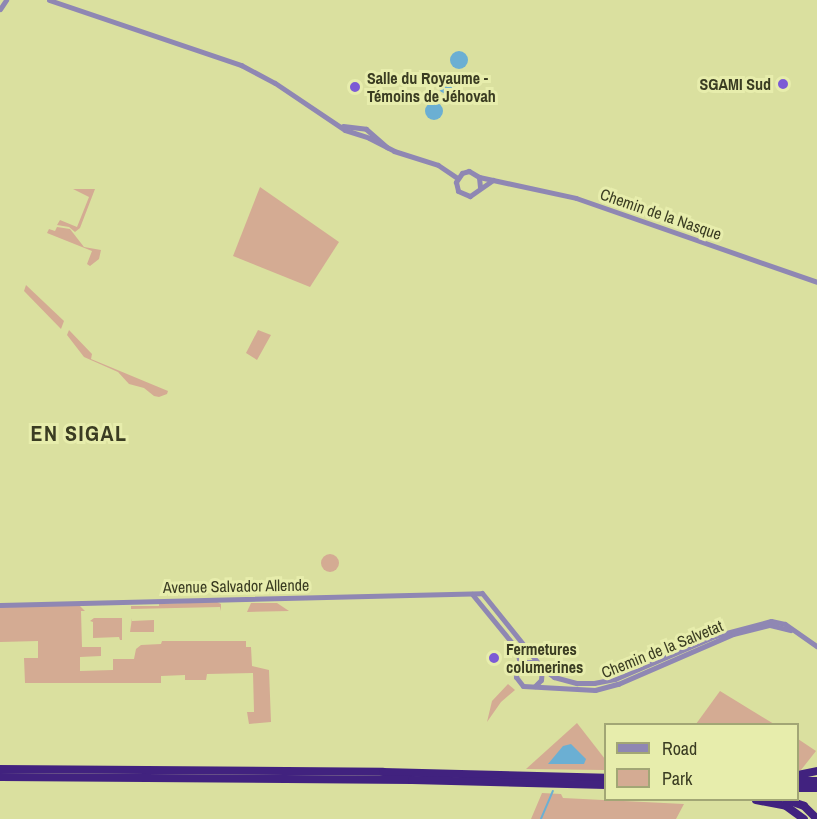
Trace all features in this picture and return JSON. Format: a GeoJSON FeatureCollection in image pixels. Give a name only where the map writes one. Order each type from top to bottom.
{"type":"FeatureCollection","features":[{"type":"Feature","properties":{"kind":"highway"},"geometry":{"type":"LineString","coordinates":[[0,769],[383,772],[604,778]]}},
{"type":"Feature","properties":{"kind":"highway"},"geometry":{"type":"LineString","coordinates":[[799,775],[817,771]]}},
{"type":"Feature","properties":{"kind":"highway"},"geometry":{"type":"LineString","coordinates":[[0,777],[556,784],[604,787]]}},
{"type":"Feature","properties":{"kind":"highway"},"geometry":{"type":"LineString","coordinates":[[799,781],[817,781]]}},
{"type":"Feature","properties":{"kind":"highway"},"geometry":{"type":"LineString","coordinates":[[799,788],[817,788]]}},
{"type":"Feature","properties":{"kind":"highway"},"geometry":{"type":"LineString","coordinates":[[761,801],[786,806],[804,819]]}},
{"type":"Feature","properties":{"kind":"highway"},"geometry":{"type":"LineString","coordinates":[[790,801],[804,806],[817,819]]}},
{"type":"Feature","properties":{"kind":"street"},"geometry":{"type":"LineString","coordinates":[[0,9],[6,0]]}},
{"type":"Feature","properties":{"kind":"street"},"geometry":{"type":"LineString","coordinates":[[49,0],[241,65],[275,83],[333,123],[392,151],[438,165],[457,178]]}},
{"type":"Feature","properties":{"kind":"street"},"geometry":{"type":"LineString","coordinates":[[480,187],[479,177],[469,171],[457,178],[456,189],[463,195],[473,195],[480,187],[494,180]]}},
{"type":"Feature","properties":{"kind":"street","name":"Chemin de la Nasque"},"geometry":{"type":"LineString","coordinates":[[479,177],[590,203],[817,282]]}},
{"type":"Feature","properties":{"kind":"street"},"geometry":{"type":"LineString","coordinates":[[482,593],[542,668],[542,680],[535,686],[526,687],[518,681],[516,672],[520,664],[517,649],[472,594],[482,593]]}},
{"type":"Feature","properties":{"kind":"street","name":"Avenue Salvador Allende"},"geometry":{"type":"LineString","coordinates":[[0,605],[472,594]]}},
{"type":"Feature","properties":{"kind":"street","name":"Chemin de la Salvetat"},"geometry":{"type":"LineString","coordinates":[[542,668],[564,681],[594,683],[615,679],[737,628],[776,621],[797,632],[817,652]]}},
{"type":"Feature","properties":{"kind":"street","name":"Chemin de la Salvetat"},"geometry":{"type":"LineString","coordinates":[[535,686],[581,691],[604,689],[733,634],[774,625],[797,632]]}},
{"type":"Feature","properties":{"kind":"street","name":"Chemin de la Salvetat"},"geometry":{"type":"LineString","coordinates":[[810,643],[817,646]]}},
{"type":"Feature","properties":{"kind":"street"},"geometry":{"type":"LineString","coordinates":[[520,664],[527,661],[535,662]]}},
{"type":"Feature","properties":{"kind":"green space"},"geometry":{"type":"Polygon","coordinates":[[[260,187],[339,242],[310,287],[233,256],[260,187]]]}},
{"type":"Feature","properties":{"kind":"green space"},"geometry":{"type":"Polygon","coordinates":[[[73,189],[95,189],[80,228],[75,232],[69,227],[57,225],[60,220],[77,227],[89,197],[73,189]]]}},
{"type":"Feature","properties":{"kind":"green space"},"geometry":{"type":"Polygon","coordinates":[[[57,227],[70,229],[84,247],[101,250],[99,259],[90,266],[87,264],[92,251],[47,233],[49,229],[55,231],[57,227]]]}},
{"type":"Feature","properties":{"kind":"green space"},"geometry":{"type":"Polygon","coordinates":[[[26,285],[64,321],[61,329],[24,291],[26,285]]]}},
{"type":"Feature","properties":{"kind":"green space"},"geometry":{"type":"Polygon","coordinates":[[[69,330],[92,354],[91,359],[168,391],[167,394],[154,396],[144,388],[129,384],[118,372],[84,357],[67,335],[69,330]]]}},
{"type":"Feature","properties":{"kind":"green space"},"geometry":{"type":"Polygon","coordinates":[[[258,330],[271,335],[257,360],[246,353],[258,330]]]}},
{"type":"Feature","properties":{"kind":"green space"},"geometry":{"type":"Polygon","coordinates":[[[330,554],[336,557],[339,563],[336,569],[330,572],[324,569],[321,563],[324,557],[330,554]]]}},
{"type":"Feature","properties":{"kind":"green space"},"geometry":{"type":"Polygon","coordinates":[[[217,602],[221,604],[221,611],[220,607],[131,609],[131,606],[217,602]]]}},
{"type":"Feature","properties":{"kind":"green space"},"geometry":{"type":"Polygon","coordinates":[[[251,603],[277,603],[289,611],[247,612],[251,603]]]}},
{"type":"Feature","properties":{"kind":"green space"},"geometry":{"type":"Polygon","coordinates":[[[79,605],[85,611],[81,611],[82,647],[101,647],[101,656],[80,657],[80,671],[113,670],[113,659],[134,659],[136,649],[141,645],[161,644],[162,641],[246,641],[246,647],[251,647],[252,666],[269,670],[271,722],[249,724],[247,712],[254,712],[253,673],[207,674],[206,680],[185,680],[185,675],[161,676],[161,683],[25,683],[24,658],[38,658],[38,641],[0,642],[0,607],[79,605]]]}},
{"type":"Feature","properties":{"kind":"green space"},"geometry":{"type":"Polygon","coordinates":[[[94,618],[122,618],[122,640],[119,637],[93,638],[93,622],[90,621],[94,618]]]}},
{"type":"Feature","properties":{"kind":"green space"},"geometry":{"type":"Polygon","coordinates":[[[132,618],[132,621],[154,620],[154,632],[130,632],[132,618]]]}},
{"type":"Feature","properties":{"kind":"green space"},"geometry":{"type":"Polygon","coordinates":[[[508,684],[515,690],[501,702],[487,722],[492,701],[508,684]]]}},
{"type":"Feature","properties":{"kind":"green space"},"geometry":{"type":"Polygon","coordinates":[[[720,691],[772,723],[697,723],[720,691]]]}},
{"type":"Feature","properties":{"kind":"green space"},"geometry":{"type":"Polygon","coordinates":[[[577,723],[604,758],[604,770],[526,769],[577,723]]]}},
{"type":"Feature","properties":{"kind":"green space"},"geometry":{"type":"Polygon","coordinates":[[[799,740],[816,751],[799,770],[799,740]]]}},
{"type":"Feature","properties":{"kind":"green space"},"geometry":{"type":"Polygon","coordinates":[[[542,793],[561,794],[563,798],[684,804],[676,819],[531,819],[542,793]]]}},
{"type":"Feature","properties":{"kind":"water"},"geometry":{"type":"Polygon","coordinates":[[[459,51],[465,54],[468,60],[465,66],[459,69],[453,66],[450,60],[453,54],[459,51]]]}},
{"type":"Feature","properties":{"kind":"water"},"geometry":{"type":"Polygon","coordinates":[[[447,76],[453,79],[456,85],[453,91],[447,94],[441,91],[438,85],[441,79],[447,76]]]}},
{"type":"Feature","properties":{"kind":"water"},"geometry":{"type":"Polygon","coordinates":[[[434,102],[440,105],[443,111],[440,117],[434,120],[428,117],[425,111],[428,105],[434,102]]]}},
{"type":"Feature","properties":{"kind":"water"},"geometry":{"type":"Polygon","coordinates":[[[571,744],[586,759],[584,764],[548,764],[563,746],[571,744]]]}},
{"type":"Feature","properties":{"kind":"waterway"},"geometry":{"type":"LineString","coordinates":[[541,819],[553,791]]}},
{"type":"Feature","properties":{"kind":"place","name":"SGAMI Sud"},"geometry":{"type":"Point","coordinates":[783,84]}},
{"type":"Feature","properties":{"kind":"place","name":"Salle du Royaume - Témoins de Jéhovah"},"geometry":{"type":"Point","coordinates":[355,87]}},
{"type":"Feature","properties":{"kind":"place","name":"Fermetures columerines"},"geometry":{"type":"Point","coordinates":[494,658]}},
{"type":"Feature","properties":{"kind":"district","name":"EN SIGAL"},"geometry":{"type":"Point","coordinates":[79,434]}}]}
